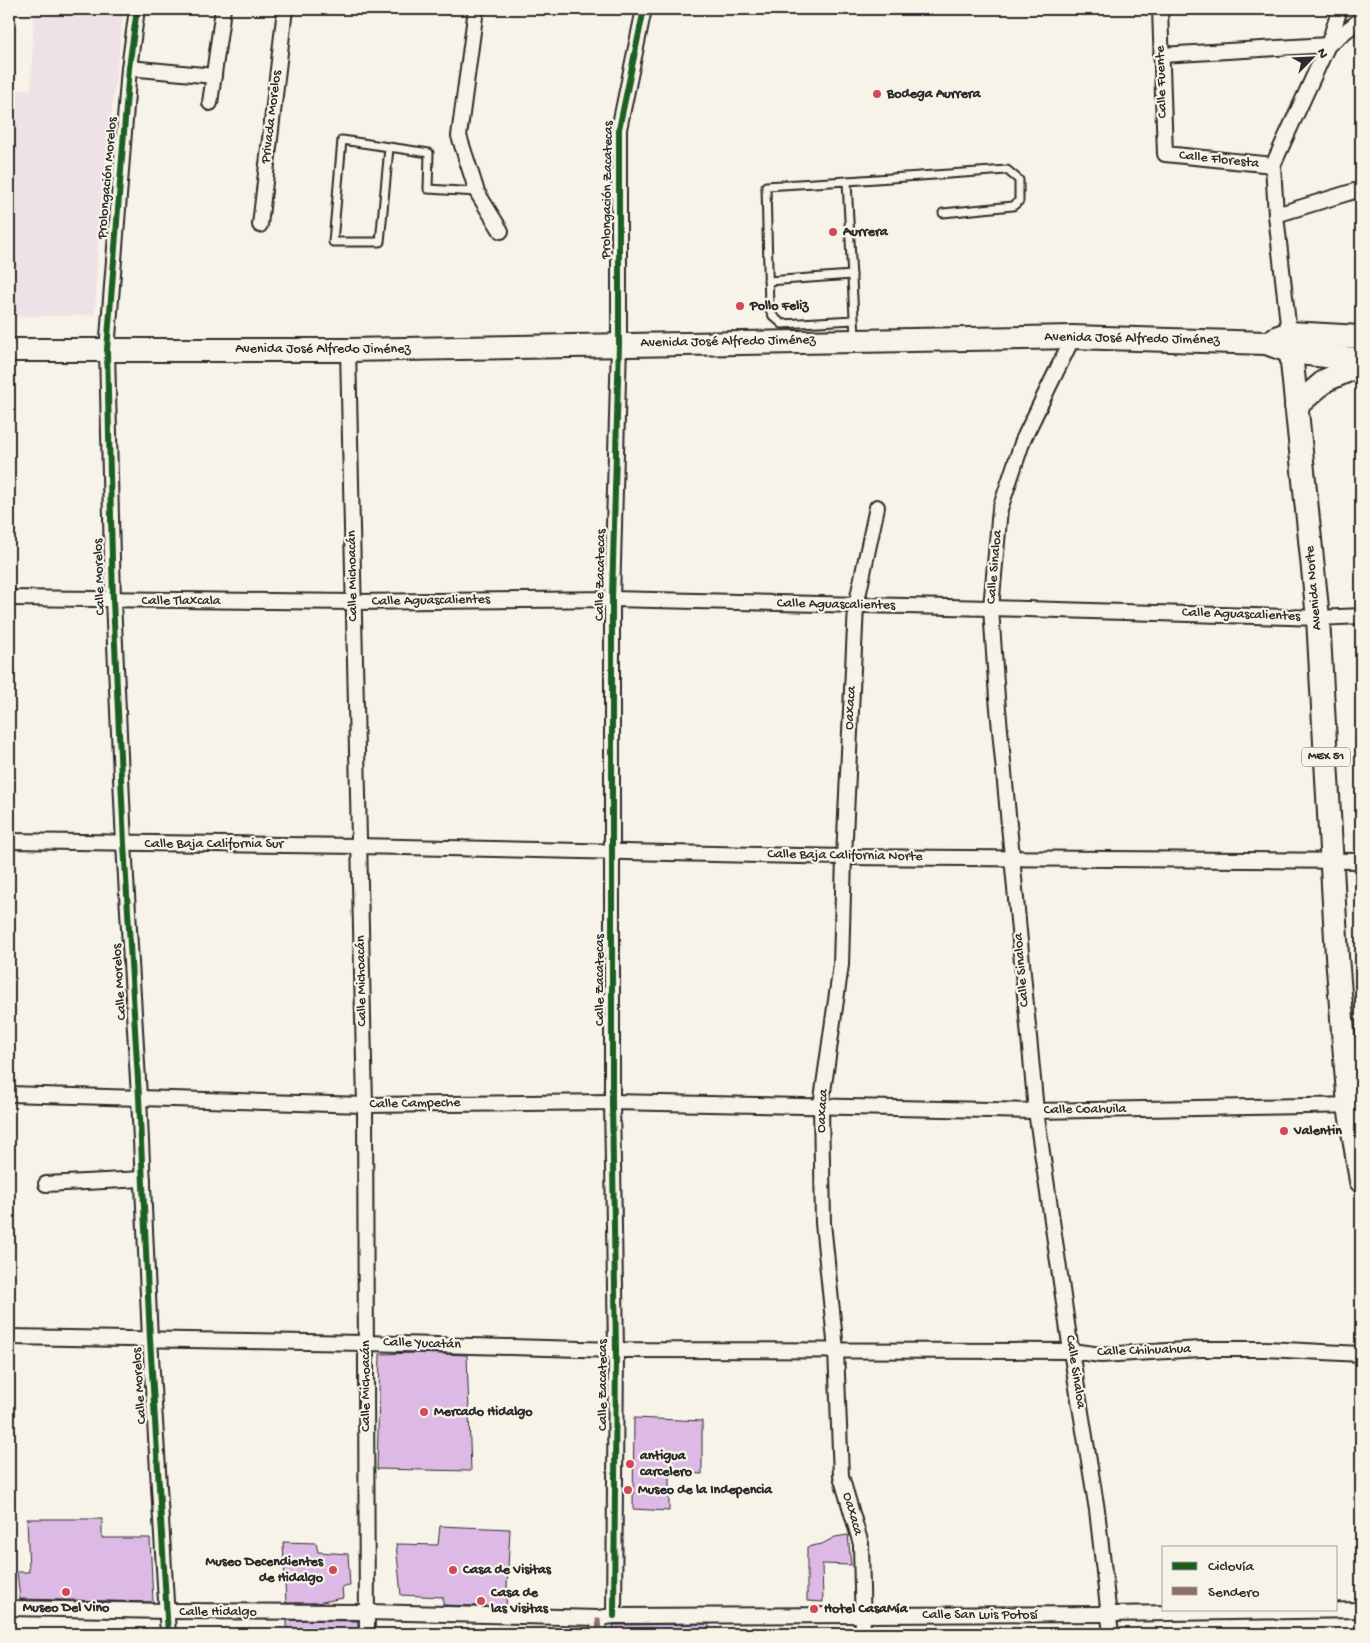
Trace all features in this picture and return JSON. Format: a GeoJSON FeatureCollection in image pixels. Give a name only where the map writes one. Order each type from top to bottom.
{"type":"FeatureCollection","features":[{"type":"Feature","properties":{"kind":"main road","name":"Avenida José Alfredo Jiménez"},"geometry":{"type":"LineString","coordinates":[[9,350],[348,350],[619,344],[855,330],[1290,343]]}},
{"type":"Feature","properties":{"kind":"main road"},"geometry":{"type":"LineString","coordinates":[[1290,343],[1361,337]]}},
{"type":"Feature","properties":{"kind":"main road"},"geometry":{"type":"LineString","coordinates":[[1290,343],[1361,360]]}},
{"type":"Feature","properties":{"kind":"main road","name":"Avenida Norte"},"geometry":{"type":"LineString","coordinates":[[1290,343],[1318,618],[1332,862],[1361,1181]]}},
{"type":"Feature","properties":{"kind":"main road"},"geometry":{"type":"LineString","coordinates":[[1296,406],[1326,380],[1361,366]]}},
{"type":"Feature","properties":{"kind":"street","name":"Prolongación Morelos"},"geometry":{"type":"LineString","coordinates":[[106,350],[129,68],[137,9]]}},
{"type":"Feature","properties":{"kind":"street"},"geometry":{"type":"LineString","coordinates":[[210,103],[223,9]]}},
{"type":"Feature","properties":{"kind":"street","name":"Privada Morelos"},"geometry":{"type":"LineString","coordinates":[[260,225],[285,9]]}},
{"type":"Feature","properties":{"kind":"street"},"geometry":{"type":"LineString","coordinates":[[476,9],[459,136],[477,192],[501,231]]}},
{"type":"Feature","properties":{"kind":"street","name":"Prolongación Zacatecas"},"geometry":{"type":"LineString","coordinates":[[619,344],[618,129],[644,9]]}},
{"type":"Feature","properties":{"kind":"street","name":"Calle Fuente"},"geometry":{"type":"LineString","coordinates":[[1160,9],[1165,154]]}},
{"type":"Feature","properties":{"kind":"street","name":"Avenida Norte"},"geometry":{"type":"LineString","coordinates":[[1290,343],[1276,215],[1273,165],[1328,45],[1340,9]]}},
{"type":"Feature","properties":{"kind":"street"},"geometry":{"type":"LineString","coordinates":[[1161,55],[1328,45],[1361,18]]}},
{"type":"Feature","properties":{"kind":"street"},"geometry":{"type":"LineString","coordinates":[[129,68],[214,76]]}},
{"type":"Feature","properties":{"kind":"street","name":"Calle Floresta"},"geometry":{"type":"LineString","coordinates":[[1165,154],[1273,165]]}},
{"type":"Feature","properties":{"kind":"street"},"geometry":{"type":"LineString","coordinates":[[1276,215],[1361,189]]}},
{"type":"Feature","properties":{"kind":"street","name":"Calle Sinaloa"},"geometry":{"type":"LineString","coordinates":[[1072,337],[1023,440],[1000,509],[991,608],[997,698],[1036,1111],[1071,1351],[1097,1510],[1111,1634]]}},
{"type":"Feature","properties":{"kind":"street","name":"Calle Zacatecas"},"geometry":{"type":"LineString","coordinates":[[614,1616],[616,1350],[612,1102],[612,599],[619,344]]}},
{"type":"Feature","properties":{"kind":"street","name":"Calle Morelos"},"geometry":{"type":"LineString","coordinates":[[106,350],[113,600],[124,844],[139,1097],[150,1339],[168,1634]]}},
{"type":"Feature","properties":{"kind":"street","name":"Calle Michoacán"},"geometry":{"type":"LineString","coordinates":[[348,350],[365,1105],[367,1634]]}},
{"type":"Feature","properties":{"kind":"street","name":"Oaxaca"},"geometry":{"type":"LineString","coordinates":[[863,1634],[861,1544],[841,1476],[836,1350],[823,1223],[821,1106],[841,965],[844,857],[856,606],[877,507]]}},
{"type":"Feature","properties":{"kind":"street","name":"Calle Tlaxcala"},"geometry":{"type":"LineString","coordinates":[[9,598],[354,602]]}},
{"type":"Feature","properties":{"kind":"street","name":"Calle Aguascalientes"},"geometry":{"type":"LineString","coordinates":[[354,602],[612,599],[1318,618],[1361,616]]}},
{"type":"Feature","properties":{"kind":"street","name":"Calle Baja California Sur"},"geometry":{"type":"LineString","coordinates":[[9,841],[358,846]]}},
{"type":"Feature","properties":{"kind":"street","name":"Calle Baja California Norte"},"geometry":{"type":"LineString","coordinates":[[358,846],[844,857],[1361,861]]}},
{"type":"Feature","properties":{"kind":"street","name":"Calle Campeche"},"geometry":{"type":"LineString","coordinates":[[9,1094],[365,1105],[612,1102],[821,1106]]}},
{"type":"Feature","properties":{"kind":"street","name":"Calle Coahuila"},"geometry":{"type":"LineString","coordinates":[[821,1106],[1036,1111],[1355,1106]]}},
{"type":"Feature","properties":{"kind":"street"},"geometry":{"type":"LineString","coordinates":[[46,1184],[143,1179]]}},
{"type":"Feature","properties":{"kind":"street","name":"Calle Yucatán"},"geometry":{"type":"LineString","coordinates":[[9,1337],[366,1343],[616,1350],[836,1350]]}},
{"type":"Feature","properties":{"kind":"street","name":"Calle Chihuahua"},"geometry":{"type":"LineString","coordinates":[[836,1350],[1071,1351],[1101,1355],[1201,1349],[1266,1349],[1361,1354]]}},
{"type":"Feature","properties":{"kind":"street","name":"Calle Hidalgo"},"geometry":{"type":"LineString","coordinates":[[9,1608],[366,1612],[598,1618]]}},
{"type":"Feature","properties":{"kind":"street","name":"Calle San Luis Potosí"},"geometry":{"type":"LineString","coordinates":[[598,1618],[614,1616],[1109,1614],[1361,1610]]}},
{"type":"Feature","properties":{"kind":"street"},"geometry":{"type":"LineString","coordinates":[[598,1618],[599,1634]]}},
{"type":"Feature","properties":{"kind":"lane"},"geometry":{"type":"LineString","coordinates":[[389,148],[380,242],[333,242],[342,140],[429,153],[428,189],[477,192]]}},
{"type":"Feature","properties":{"kind":"lane"},"geometry":{"type":"LineString","coordinates":[[847,181],[855,330],[782,324],[773,316],[769,308],[766,186],[1007,170],[1019,180],[1019,201],[1013,206],[943,213]]}},
{"type":"Feature","properties":{"kind":"lane"},"geometry":{"type":"LineString","coordinates":[[768,281],[852,275]]}},
{"type":"Feature","properties":{"kind":"shaded area"},"geometry":{"type":"Polygon","coordinates":[[[34,9],[124,9],[99,218],[95,315],[9,317],[9,91],[31,89],[34,9]]]}},
{"type":"Feature","properties":{"kind":"green space"},"geometry":{"type":"Polygon","coordinates":[[[412,1629],[480,1634],[395,1634],[412,1629]]]}},
{"type":"Feature","properties":{"kind":"building","name":"Mercado Hidalgo"},"geometry":{"type":"Polygon","coordinates":[[[380,1354],[467,1355],[471,1471],[377,1469],[380,1354]]]}},
{"type":"Feature","properties":{"kind":"building"},"geometry":{"type":"Polygon","coordinates":[[[634,1418],[702,1421],[702,1474],[669,1472],[669,1511],[633,1509],[634,1418]]]}},
{"type":"Feature","properties":{"kind":"building"},"geometry":{"type":"Polygon","coordinates":[[[27,1519],[102,1519],[102,1538],[150,1538],[153,1602],[20,1599],[17,1572],[29,1572],[27,1519]]]}},
{"type":"Feature","properties":{"kind":"building","name":"Casa de Visitas"},"geometry":{"type":"Polygon","coordinates":[[[440,1526],[510,1529],[506,1607],[443,1605],[443,1597],[401,1595],[396,1544],[438,1545],[440,1526]]]}},
{"type":"Feature","properties":{"kind":"building"},"geometry":{"type":"Polygon","coordinates":[[[848,1535],[851,1565],[822,1564],[823,1602],[807,1601],[807,1547],[822,1544],[835,1537],[848,1535]]]}},
{"type":"Feature","properties":{"kind":"building"},"geometry":{"type":"Polygon","coordinates":[[[283,1542],[316,1543],[318,1552],[348,1554],[350,1586],[342,1587],[343,1598],[317,1603],[286,1603],[283,1542]]]}},
{"type":"Feature","properties":{"kind":"building"},"geometry":{"type":"Polygon","coordinates":[[[287,1620],[358,1621],[358,1634],[287,1634],[287,1620]]]}},
{"type":"Feature","properties":{"kind":"building"},"geometry":{"type":"Polygon","coordinates":[[[709,1624],[709,1633],[614,1634],[613,1625],[615,1625],[709,1624]]]}},
{"type":"Feature","properties":{"kind":"marked path"},"geometry":{"type":"LineString","coordinates":[[598,1618],[599,1634]]}},
{"type":"Feature","properties":{"kind":"cycle path"},"geometry":{"type":"LineString","coordinates":[[137,9],[129,68],[107,350],[113,600],[124,844],[139,1097],[150,1339],[168,1634]]}},
{"type":"Feature","properties":{"kind":"cycle path"},"geometry":{"type":"LineString","coordinates":[[614,1616],[616,1350],[612,1102],[612,599],[619,344],[619,129],[644,9]]}},
{"type":"Feature","properties":{"kind":"place","name":"Bodega Aurrera"},"geometry":{"type":"Point","coordinates":[877,94]}},
{"type":"Feature","properties":{"kind":"place","name":"Aurrera"},"geometry":{"type":"Point","coordinates":[833,232]}},
{"type":"Feature","properties":{"kind":"place","name":"Pollo Feliz"},"geometry":{"type":"Point","coordinates":[740,306]}},
{"type":"Feature","properties":{"kind":"place","name":"Valentin"},"geometry":{"type":"Point","coordinates":[1284,1131]}},
{"type":"Feature","properties":{"kind":"place","name":"Mercado Hidalgo"},"geometry":{"type":"Point","coordinates":[424,1412]}},
{"type":"Feature","properties":{"kind":"place","name":"antigua carcelero"},"geometry":{"type":"Point","coordinates":[630,1464]}},
{"type":"Feature","properties":{"kind":"place","name":"Museo de la Indepencia"},"geometry":{"type":"Point","coordinates":[628,1490]}},
{"type":"Feature","properties":{"kind":"place","name":"Museo Decendientes de Hidalgo"},"geometry":{"type":"Point","coordinates":[333,1570]}},
{"type":"Feature","properties":{"kind":"place","name":"Casa de Visitas"},"geometry":{"type":"Point","coordinates":[453,1570]}},
{"type":"Feature","properties":{"kind":"place","name":"Museo Del Vino"},"geometry":{"type":"Point","coordinates":[66,1592]}},
{"type":"Feature","properties":{"kind":"place","name":"Casa de las Visitas"},"geometry":{"type":"Point","coordinates":[481,1601]}},
{"type":"Feature","properties":{"kind":"place","name":"Hotel CasaMía"},"geometry":{"type":"Point","coordinates":[814,1609]}}]}
